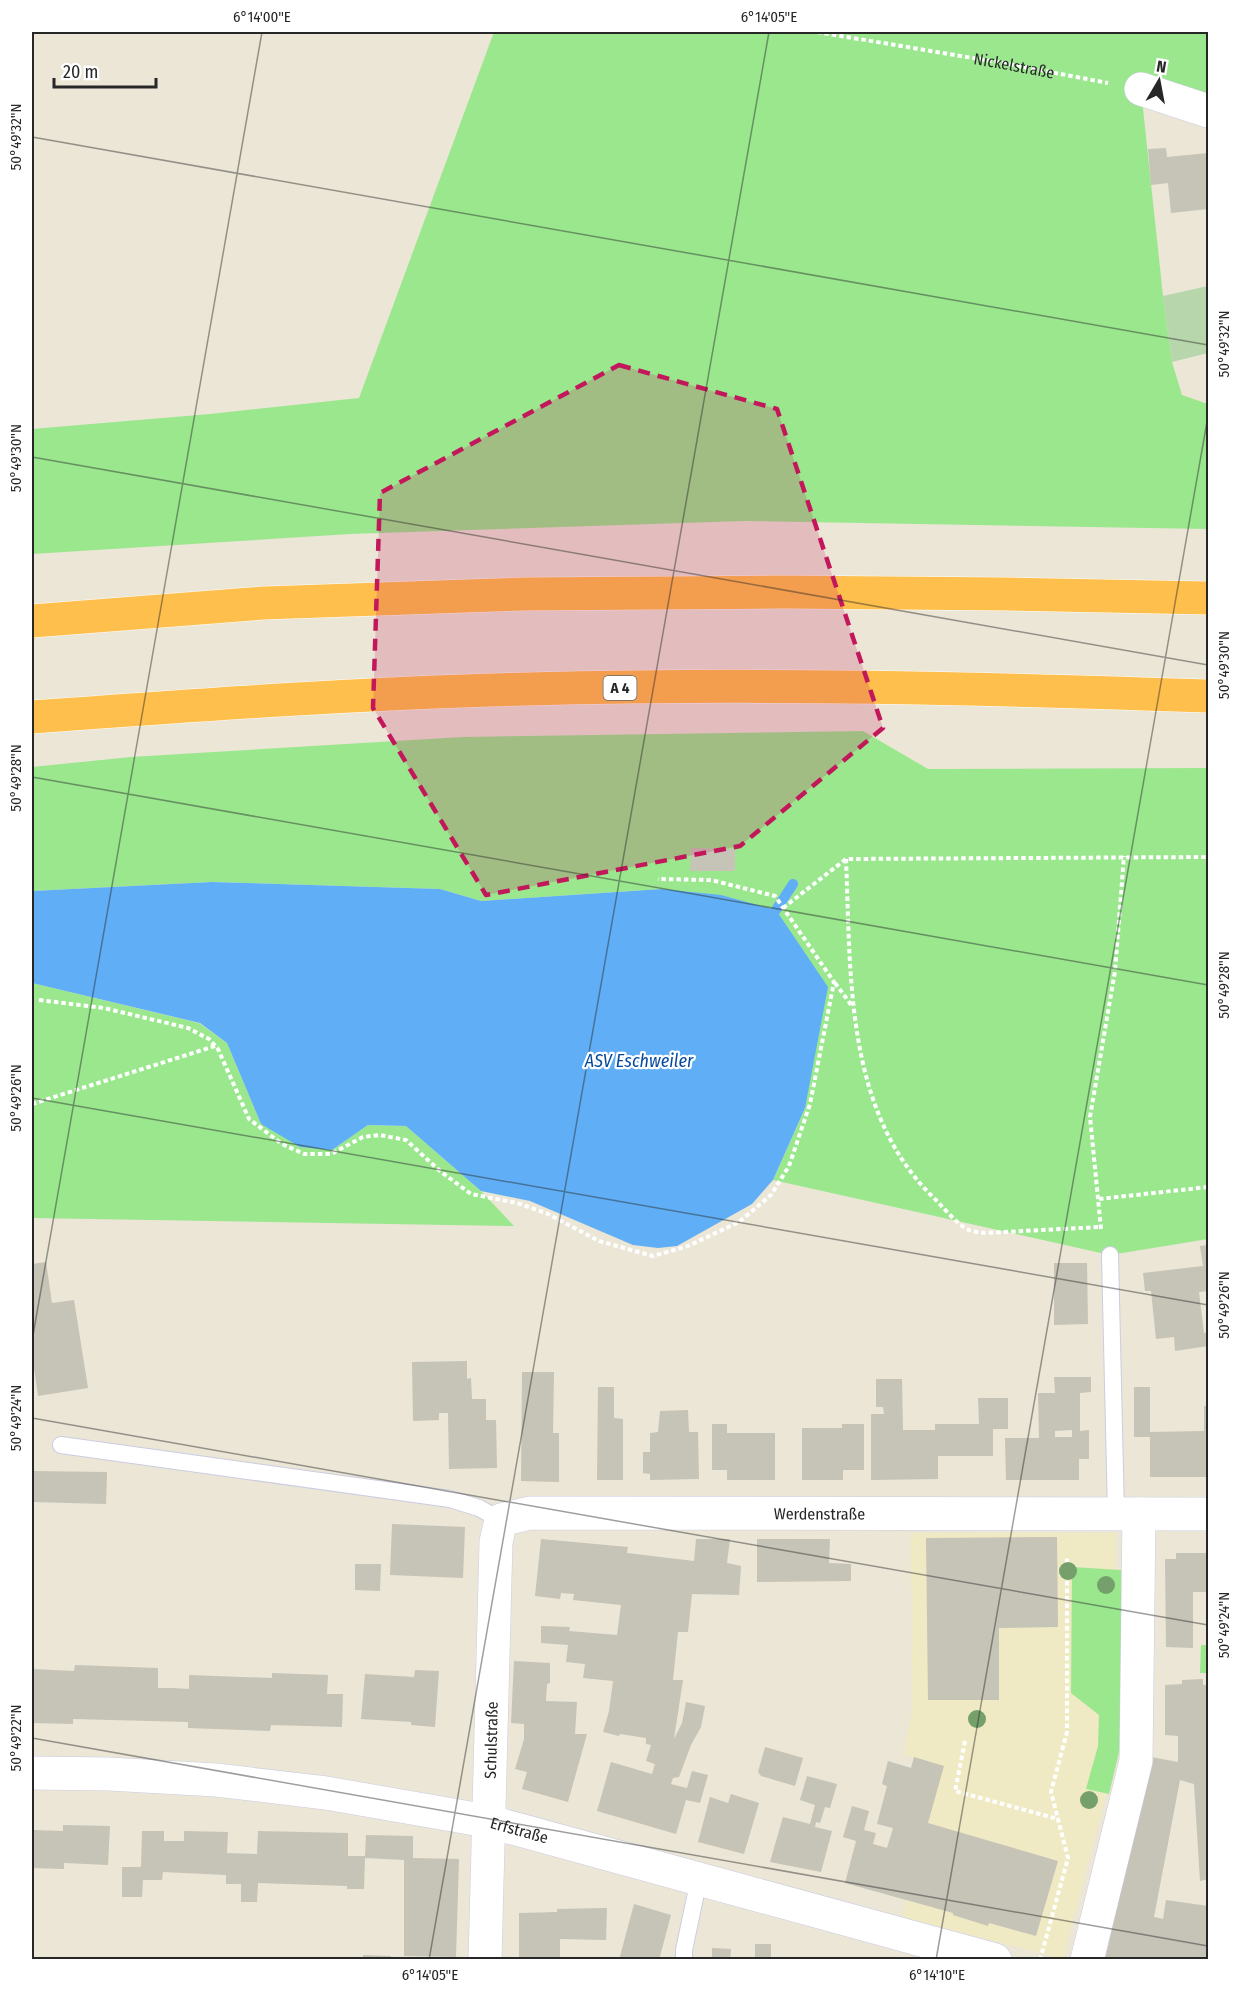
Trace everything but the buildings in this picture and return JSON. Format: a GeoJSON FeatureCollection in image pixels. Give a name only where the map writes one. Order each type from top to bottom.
{"type":"FeatureCollection","features":[{"type":"Feature","properties":{"kind":"highway"},"geometry":{"type":"LineString","coordinates":[[32,621],[264,603],[525,594],[829,592],[1209,598]]}},
{"type":"Feature","properties":{"kind":"highway","name":"A 4"},"geometry":{"type":"LineString","coordinates":[[32,717],[271,700],[527,689],[780,686],[1019,689],[1209,696]]}},
{"type":"Feature","properties":{"kind":"street"},"geometry":{"type":"LineString","coordinates":[[1141,89],[1209,111]]}},
{"type":"Feature","properties":{"kind":"street","name":"Werdenstraße"},"geometry":{"type":"LineString","coordinates":[[501,1520],[530,1514],[1209,1514]]}},
{"type":"Feature","properties":{"kind":"street"},"geometry":{"type":"LineString","coordinates":[[1087,1959],[1136,1761],[1127,1514]]}},
{"type":"Feature","properties":{"kind":"street","name":"Schulstraße"},"geometry":{"type":"LineString","coordinates":[[485,1959],[496,1542],[501,1520]]}},
{"type":"Feature","properties":{"kind":"street","name":"Erfstraße"},"geometry":{"type":"LineString","coordinates":[[32,1773],[109,1774],[216,1780],[326,1793],[487,1821],[995,1959]]}},
{"type":"Feature","properties":{"kind":"lane"},"geometry":{"type":"LineString","coordinates":[[1110,1255],[1127,1514]]}},
{"type":"Feature","properties":{"kind":"lane"},"geometry":{"type":"LineString","coordinates":[[61,1445],[450,1499],[479,1508],[501,1520]]}},
{"type":"Feature","properties":{"kind":"lane"},"geometry":{"type":"LineString","coordinates":[[684,1959],[699,1879]]}},
{"type":"Feature","properties":{"kind":"path","name":"Nickelstraße"},"geometry":{"type":"LineString","coordinates":[[817,32],[1141,89]]}},
{"type":"Feature","properties":{"kind":"path"},"geometry":{"type":"LineString","coordinates":[[1110,1255],[1100,1227],[1090,1117],[1115,971],[1124,856]]}},
{"type":"Feature","properties":{"kind":"path"},"geometry":{"type":"LineString","coordinates":[[783,908],[846,859],[1209,857]]}},
{"type":"Feature","properties":{"kind":"path"},"geometry":{"type":"LineString","coordinates":[[846,859],[853,1007],[859,1049],[879,1118],[915,1180],[967,1229],[985,1233],[1100,1227]]}},
{"type":"Feature","properties":{"kind":"path"},"geometry":{"type":"LineString","coordinates":[[658,879],[711,880],[775,896],[853,1007]]}},
{"type":"Feature","properties":{"kind":"path"},"geometry":{"type":"LineString","coordinates":[[39,1000],[104,1008],[188,1028],[209,1040],[218,1049],[249,1119],[282,1144],[304,1154],[331,1154],[363,1137],[380,1135],[406,1140],[440,1171],[471,1194],[517,1203],[546,1213],[599,1241],[653,1256],[688,1246],[739,1222],[771,1194],[789,1166],[810,1104],[834,982]]}},
{"type":"Feature","properties":{"kind":"path"},"geometry":{"type":"LineString","coordinates":[[32,1104],[215,1046]]}},
{"type":"Feature","properties":{"kind":"path"},"geometry":{"type":"LineString","coordinates":[[1099,1199],[1209,1187]]}},
{"type":"Feature","properties":{"kind":"path"},"geometry":{"type":"LineString","coordinates":[[1040,1959],[1068,1858],[1051,1792],[1067,1732],[1066,1557]]}},
{"type":"Feature","properties":{"kind":"path"},"geometry":{"type":"LineString","coordinates":[[965,1741],[955,1791],[1058,1819]]}},
{"type":"Feature","properties":{"kind":"highlighted area"},"geometry":{"type":"Polygon","coordinates":[[[619,365],[777,409],[883,728],[740,846],[486,895],[373,708],[380,493],[619,365]]]}},
{"type":"Feature","properties":{"kind":"shaded area"},"geometry":{"type":"Polygon","coordinates":[[[911,1533],[1116,1533],[1117,1754],[1063,1959],[902,1917],[920,1852],[889,1842],[914,1758],[904,1755],[912,1711],[911,1533]]]}},
{"type":"Feature","properties":{"kind":"green space"},"geometry":{"type":"Polygon","coordinates":[[[494,32],[1208,32],[1208,111],[1141,90],[1172,362],[1182,395],[1208,404],[1208,529],[744,521],[350,534],[32,554],[32,429],[210,414],[359,398],[494,32]]]}},
{"type":"Feature","properties":{"kind":"green space"},"geometry":{"type":"Polygon","coordinates":[[[1208,286],[1208,353],[1172,362],[1163,296],[1208,286]]]}},
{"type":"Feature","properties":{"kind":"green space"},"geometry":{"type":"Polygon","coordinates":[[[863,731],[928,769],[1208,768],[1208,1239],[1110,1255],[773,1180],[805,1108],[662,889],[481,901],[440,889],[212,882],[32,891],[32,767],[131,757],[462,737],[863,731]]]}},
{"type":"Feature","properties":{"kind":"green space"},"geometry":{"type":"Polygon","coordinates":[[[32,983],[199,1023],[227,1043],[261,1124],[332,1150],[368,1125],[406,1126],[481,1191],[514,1226],[32,1218],[32,983]]]}},
{"type":"Feature","properties":{"kind":"green space"},"geometry":{"type":"Polygon","coordinates":[[[1072,1567],[1121,1570],[1122,1722],[1120,1748],[1109,1794],[1086,1789],[1098,1746],[1099,1715],[1071,1693],[1072,1567]]]}},
{"type":"Feature","properties":{"kind":"green space"},"geometry":{"type":"Polygon","coordinates":[[[1201,1645],[1208,1645],[1208,1673],[1200,1673],[1201,1645]]]}},
{"type":"Feature","properties":{"kind":"water","name":"ASV Eschweiler"},"geometry":{"type":"Polygon","coordinates":[[[212,882],[440,889],[481,901],[662,889],[721,895],[776,910],[828,987],[805,1108],[773,1180],[752,1204],[677,1246],[658,1248],[633,1245],[530,1201],[481,1191],[406,1126],[368,1125],[332,1150],[300,1147],[261,1124],[227,1043],[200,1023],[32,983],[32,891],[212,882]]]}},
{"type":"Feature","properties":{"kind":"waterway"},"geometry":{"type":"LineString","coordinates":[[776,910],[793,884]]}}]}
